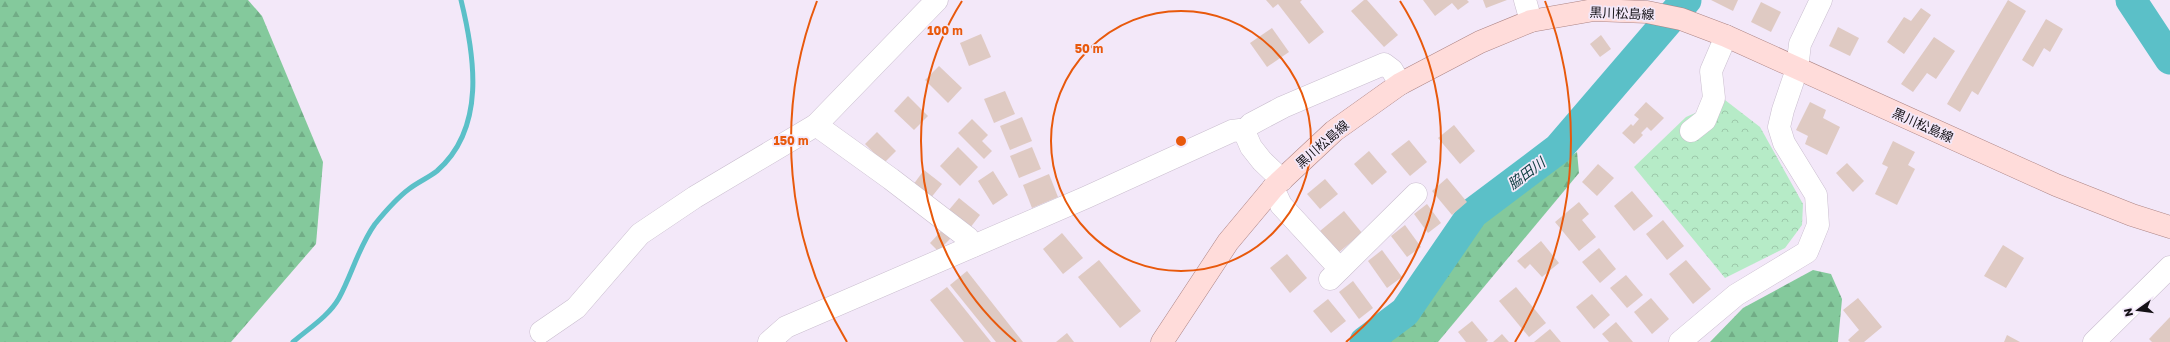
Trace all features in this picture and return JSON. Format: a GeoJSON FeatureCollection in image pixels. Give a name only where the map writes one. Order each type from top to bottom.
{"type":"FeatureCollection","features":[{"type":"Feature","properties":{"kind":"main road","name":"黒川松島線"},"geometry":{"type":"LineString","coordinates":[[1162,342],[1228,242],[1278,184],[1334,131],[1400,84],[1480,42],[1528,10],[1594,10],[1653,6],[1681,19],[1726,36],[2056,185],[2132,215],[2170,227]]}},
{"type":"Feature","properties":{"kind":"street"},"geometry":{"type":"LineString","coordinates":[[541,332],[576,308],[640,234],[695,197],[816,125],[937,0]]}},
{"type":"Feature","properties":{"kind":"street"},"geometry":{"type":"LineString","coordinates":[[1680,342],[1736,294],[1807,252],[1818,226],[1816,196],[1784,143],[1779,127],[1783,110],[1797,69],[1800,44],[1821,0]]}},
{"type":"Feature","properties":{"kind":"street"},"geometry":{"type":"LineString","coordinates":[[1691,131],[1705,120],[1714,98],[1711,71],[1726,36]]}},
{"type":"Feature","properties":{"kind":"street"},"geometry":{"type":"LineString","coordinates":[[1244,132],[1251,124],[1283,107],[1384,64],[1392,70],[1400,84]]}},
{"type":"Feature","properties":{"kind":"street"},"geometry":{"type":"LineString","coordinates":[[816,125],[968,238],[973,246]]}},
{"type":"Feature","properties":{"kind":"street"},"geometry":{"type":"LineString","coordinates":[[769,342],[786,327],[1232,131],[1240,130],[1244,132],[1251,147],[1278,184],[1281,206],[1335,274],[1416,194]]}},
{"type":"Feature","properties":{"kind":"street"},"geometry":{"type":"LineString","coordinates":[[2094,342],[2170,268]]}},
{"type":"Feature","properties":{"kind":"green space"},"geometry":{"type":"Polygon","coordinates":[[[0,0],[248,0],[262,16],[323,162],[316,244],[231,342],[0,342],[0,0]]]}},
{"type":"Feature","properties":{"kind":"green space"},"geometry":{"type":"Polygon","coordinates":[[[1725,100],[1760,127],[1803,204],[1802,225],[1785,248],[1725,278],[1634,167],[1686,117],[1725,100]]]}},
{"type":"Feature","properties":{"kind":"green space"},"geometry":{"type":"Polygon","coordinates":[[[1577,152],[1579,173],[1438,342],[1367,342],[1476,218],[1577,152]]]}},
{"type":"Feature","properties":{"kind":"green space"},"geometry":{"type":"Polygon","coordinates":[[[1813,270],[1831,274],[1842,299],[1838,342],[1710,342],[1743,308],[1813,270]]]}},
{"type":"Feature","properties":{"kind":"building"},"geometry":{"type":"Polygon","coordinates":[[[1266,0],[1302,0],[1300,2],[1324,32],[1309,44],[1278,4],[1273,8],[1266,0]]]}},
{"type":"Feature","properties":{"kind":"building"},"geometry":{"type":"Polygon","coordinates":[[[1364,0],[1367,0],[1398,35],[1384,47],[1351,11],[1364,0]]]}},
{"type":"Feature","properties":{"kind":"building"},"geometry":{"type":"Polygon","coordinates":[[[1423,0],[1467,0],[1469,2],[1458,10],[1452,3],[1435,16],[1423,0]]]}},
{"type":"Feature","properties":{"kind":"building"},"geometry":{"type":"Polygon","coordinates":[[[1483,0],[1507,0],[1486,8],[1483,0]]]}},
{"type":"Feature","properties":{"kind":"building"},"geometry":{"type":"Polygon","coordinates":[[[1711,0],[1738,0],[1733,11],[1711,0]]]}},
{"type":"Feature","properties":{"kind":"building"},"geometry":{"type":"Polygon","coordinates":[[[2008,0],[2026,11],[1978,95],[1972,91],[1960,112],[1947,104],[2008,0]]]}},
{"type":"Feature","properties":{"kind":"building"},"geometry":{"type":"Polygon","coordinates":[[[1761,2],[1781,12],[1771,32],[1751,22],[1761,2]]]}},
{"type":"Feature","properties":{"kind":"building"},"geometry":{"type":"Polygon","coordinates":[[[1921,8],[1931,15],[1904,54],[1887,42],[1904,17],[1911,21],[1921,8]]]}},
{"type":"Feature","properties":{"kind":"building"},"geometry":{"type":"Polygon","coordinates":[[[2046,19],[2063,29],[2050,52],[2044,48],[2033,67],[2022,60],[2046,19]]]}},
{"type":"Feature","properties":{"kind":"building"},"geometry":{"type":"Polygon","coordinates":[[[1838,27],[1859,38],[1850,56],[1829,46],[1838,27]]]}},
{"type":"Feature","properties":{"kind":"building"},"geometry":{"type":"Polygon","coordinates":[[[1272,28],[1289,52],[1267,67],[1250,43],[1272,28]]]}},
{"type":"Feature","properties":{"kind":"building"},"geometry":{"type":"Polygon","coordinates":[[[981,34],[991,57],[969,66],[960,43],[981,34]]]}},
{"type":"Feature","properties":{"kind":"building"},"geometry":{"type":"Polygon","coordinates":[[[1601,35],[1611,49],[1600,57],[1590,44],[1601,35]]]}},
{"type":"Feature","properties":{"kind":"building"},"geometry":{"type":"Polygon","coordinates":[[[1934,37],[1955,51],[1936,79],[1927,73],[1913,92],[1901,84],[1934,37]]]}},
{"type":"Feature","properties":{"kind":"building"},"geometry":{"type":"Polygon","coordinates":[[[939,66],[962,88],[948,103],[925,80],[939,66]]]}},
{"type":"Feature","properties":{"kind":"building"},"geometry":{"type":"Polygon","coordinates":[[[1005,91],[1015,114],[994,123],[984,99],[1005,91]]]}},
{"type":"Feature","properties":{"kind":"building"},"geometry":{"type":"Polygon","coordinates":[[[908,96],[928,116],[914,130],[894,111],[908,96]]]}},
{"type":"Feature","properties":{"kind":"building"},"geometry":{"type":"Polygon","coordinates":[[[1646,102],[1664,118],[1651,131],[1647,127],[1641,133],[1643,135],[1634,144],[1622,133],[1631,124],[1633,126],[1639,119],[1634,115],[1646,102]]]}},
{"type":"Feature","properties":{"kind":"building"},"geometry":{"type":"Polygon","coordinates":[[[1810,102],[1826,110],[1823,118],[1840,127],[1827,155],[1805,144],[1808,136],[1796,130],[1810,102]]]}},
{"type":"Feature","properties":{"kind":"building"},"geometry":{"type":"Polygon","coordinates":[[[1022,117],[1032,141],[1010,150],[1000,126],[1022,117]]]}},
{"type":"Feature","properties":{"kind":"building"},"geometry":{"type":"Polygon","coordinates":[[[972,119],[988,135],[982,141],[992,151],[984,159],[958,133],[972,119]]]}},
{"type":"Feature","properties":{"kind":"building"},"geometry":{"type":"Polygon","coordinates":[[[1454,125],[1475,151],[1460,164],[1438,138],[1454,125]]]}},
{"type":"Feature","properties":{"kind":"building"},"geometry":{"type":"Polygon","coordinates":[[[877,132],[896,151],[884,163],[865,144],[877,132]]]}},
{"type":"Feature","properties":{"kind":"building"},"geometry":{"type":"Polygon","coordinates":[[[1409,140],[1427,162],[1410,176],[1391,154],[1409,140]]]}},
{"type":"Feature","properties":{"kind":"building"},"geometry":{"type":"Polygon","coordinates":[[[1893,141],[1915,152],[1908,165],[1915,169],[1897,205],[1875,194],[1888,167],[1882,164],[1893,141]]]}},
{"type":"Feature","properties":{"kind":"building"},"geometry":{"type":"Polygon","coordinates":[[[958,147],[978,167],[960,186],[940,166],[958,147]]]}},
{"type":"Feature","properties":{"kind":"building"},"geometry":{"type":"Polygon","coordinates":[[[1032,147],[1041,169],[1019,178],[1010,156],[1032,147]]]}},
{"type":"Feature","properties":{"kind":"building"},"geometry":{"type":"Polygon","coordinates":[[[1369,151],[1387,172],[1372,185],[1354,164],[1369,151]]]}},
{"type":"Feature","properties":{"kind":"building"},"geometry":{"type":"Polygon","coordinates":[[[1847,163],[1864,181],[1853,192],[1836,173],[1847,163]]]}},
{"type":"Feature","properties":{"kind":"building"},"geometry":{"type":"Polygon","coordinates":[[[1598,164],[1614,178],[1597,196],[1582,182],[1598,164]]]}},
{"type":"Feature","properties":{"kind":"building"},"geometry":{"type":"Polygon","coordinates":[[[924,170],[942,184],[930,199],[913,185],[924,170]]]}},
{"type":"Feature","properties":{"kind":"building"},"geometry":{"type":"Polygon","coordinates":[[[993,171],[1008,195],[993,205],[978,181],[993,171]]]}},
{"type":"Feature","properties":{"kind":"building"},"geometry":{"type":"Polygon","coordinates":[[[1049,174],[1058,197],[1032,208],[1023,185],[1049,174]]]}},
{"type":"Feature","properties":{"kind":"building"},"geometry":{"type":"Polygon","coordinates":[[[1447,178],[1467,202],[1452,215],[1432,191],[1447,178]]]}},
{"type":"Feature","properties":{"kind":"building"},"geometry":{"type":"Polygon","coordinates":[[[1325,179],[1338,194],[1320,209],[1307,194],[1325,179]]]}},
{"type":"Feature","properties":{"kind":"building"},"geometry":{"type":"Polygon","coordinates":[[[1632,191],[1653,216],[1634,231],[1614,206],[1632,191]]]}},
{"type":"Feature","properties":{"kind":"building"},"geometry":{"type":"Polygon","coordinates":[[[959,198],[980,215],[970,228],[948,211],[959,198]]]}},
{"type":"Feature","properties":{"kind":"building"},"geometry":{"type":"Polygon","coordinates":[[[1579,202],[1589,214],[1582,220],[1596,237],[1579,251],[1555,222],[1579,202]]]}},
{"type":"Feature","properties":{"kind":"building"},"geometry":{"type":"Polygon","coordinates":[[[1427,204],[1441,223],[1428,233],[1414,214],[1427,204]]]}},
{"type":"Feature","properties":{"kind":"building"},"geometry":{"type":"Polygon","coordinates":[[[1344,211],[1362,233],[1338,253],[1320,231],[1344,211]]]}},
{"type":"Feature","properties":{"kind":"building"},"geometry":{"type":"Polygon","coordinates":[[[1663,220],[1684,246],[1667,260],[1646,234],[1663,220]]]}},
{"type":"Feature","properties":{"kind":"building"},"geometry":{"type":"Polygon","coordinates":[[[1405,225],[1421,247],[1407,257],[1391,236],[1405,225]]]}},
{"type":"Feature","properties":{"kind":"building"},"geometry":{"type":"Polygon","coordinates":[[[944,228],[953,236],[938,251],[930,243],[944,228]]]}},
{"type":"Feature","properties":{"kind":"building"},"geometry":{"type":"Polygon","coordinates":[[[1062,233],[1083,258],[1063,274],[1043,249],[1062,233]]]}},
{"type":"Feature","properties":{"kind":"building"},"geometry":{"type":"Polygon","coordinates":[[[1541,241],[1559,263],[1542,277],[1530,264],[1525,269],[1517,261],[1541,241]]]}},
{"type":"Feature","properties":{"kind":"building"},"geometry":{"type":"Polygon","coordinates":[[[2003,245],[2024,258],[2006,288],[1984,276],[2003,245]]]}},
{"type":"Feature","properties":{"kind":"building"},"geometry":{"type":"Polygon","coordinates":[[[1599,248],[1616,269],[1600,283],[1582,262],[1599,248]]]}},
{"type":"Feature","properties":{"kind":"building"},"geometry":{"type":"Polygon","coordinates":[[[1382,250],[1402,277],[1387,288],[1368,261],[1382,250]]]}},
{"type":"Feature","properties":{"kind":"building"},"geometry":{"type":"Polygon","coordinates":[[[1287,254],[1307,278],[1290,293],[1270,268],[1287,254]]]}},
{"type":"Feature","properties":{"kind":"building"},"geometry":{"type":"Polygon","coordinates":[[[1099,260],[1141,311],[1120,328],[1078,277],[1099,260]]]}},
{"type":"Feature","properties":{"kind":"building"},"geometry":{"type":"Polygon","coordinates":[[[1686,260],[1711,289],[1693,304],[1669,274],[1686,260]]]}},
{"type":"Feature","properties":{"kind":"building"},"geometry":{"type":"Polygon","coordinates":[[[967,271],[1023,342],[996,342],[950,285],[967,271]]]}},
{"type":"Feature","properties":{"kind":"building"},"geometry":{"type":"Polygon","coordinates":[[[1626,275],[1643,295],[1627,308],[1610,288],[1626,275]]]}},
{"type":"Feature","properties":{"kind":"building"},"geometry":{"type":"Polygon","coordinates":[[[1353,281],[1373,308],[1359,319],[1339,292],[1353,281]]]}},
{"type":"Feature","properties":{"kind":"building"},"geometry":{"type":"Polygon","coordinates":[[[947,287],[991,342],[964,342],[930,300],[947,287]]]}},
{"type":"Feature","properties":{"kind":"building"},"geometry":{"type":"Polygon","coordinates":[[[1516,287],[1546,323],[1529,337],[1499,301],[1516,287]]]}},
{"type":"Feature","properties":{"kind":"building"},"geometry":{"type":"Polygon","coordinates":[[[1592,294],[1610,315],[1594,329],[1576,307],[1592,294]]]}},
{"type":"Feature","properties":{"kind":"building"},"geometry":{"type":"Polygon","coordinates":[[[1651,298],[1669,319],[1652,334],[1634,312],[1651,298]]]}},
{"type":"Feature","properties":{"kind":"building"},"geometry":{"type":"Polygon","coordinates":[[[1858,298],[1882,327],[1864,342],[1850,342],[1848,340],[1859,330],[1843,310],[1858,298]]]}},
{"type":"Feature","properties":{"kind":"building"},"geometry":{"type":"Polygon","coordinates":[[[1328,299],[1346,321],[1331,333],[1313,311],[1328,299]]]}},
{"type":"Feature","properties":{"kind":"building"},"geometry":{"type":"Polygon","coordinates":[[[2170,317],[2170,342],[2152,342],[2149,339],[2170,317]]]}},
{"type":"Feature","properties":{"kind":"building"},"geometry":{"type":"Polygon","coordinates":[[[1472,321],[1488,340],[1486,342],[1466,342],[1458,332],[1472,321]]]}},
{"type":"Feature","properties":{"kind":"building"},"geometry":{"type":"Polygon","coordinates":[[[1616,322],[1633,342],[1609,342],[1602,334],[1616,322]]]}},
{"type":"Feature","properties":{"kind":"building"},"geometry":{"type":"Polygon","coordinates":[[[1550,329],[1561,342],[1534,342],[1550,329]]]}},
{"type":"Feature","properties":{"kind":"building"},"geometry":{"type":"Polygon","coordinates":[[[1067,333],[1074,342],[1056,342],[1067,333]]]}},
{"type":"Feature","properties":{"kind":"building"},"geometry":{"type":"Polygon","coordinates":[[[1502,334],[1509,342],[1493,342],[1502,334]]]}},
{"type":"Feature","properties":{"kind":"building"},"geometry":{"type":"Polygon","coordinates":[[[2007,335],[2020,342],[2004,342],[2007,335]]]}},
{"type":"Feature","properties":{"kind":"waterway"},"geometry":{"type":"LineString","coordinates":[[293,342],[318,322],[335,305],[344,289],[364,241],[375,224],[404,193],[437,171],[453,154],[463,134],[470,113],[473,91],[470,45],[461,0]]}},
{"type":"Feature","properties":{"kind":"waterway","name":"脇田川"},"geometry":{"type":"LineString","coordinates":[[1365,342],[1405,312],[1473,213],[1558,149],[1686,0]]}},
{"type":"Feature","properties":{"kind":"waterway","name":"脇田川"},"geometry":{"type":"LineString","coordinates":[[2131,0],[2170,59]]}}]}
